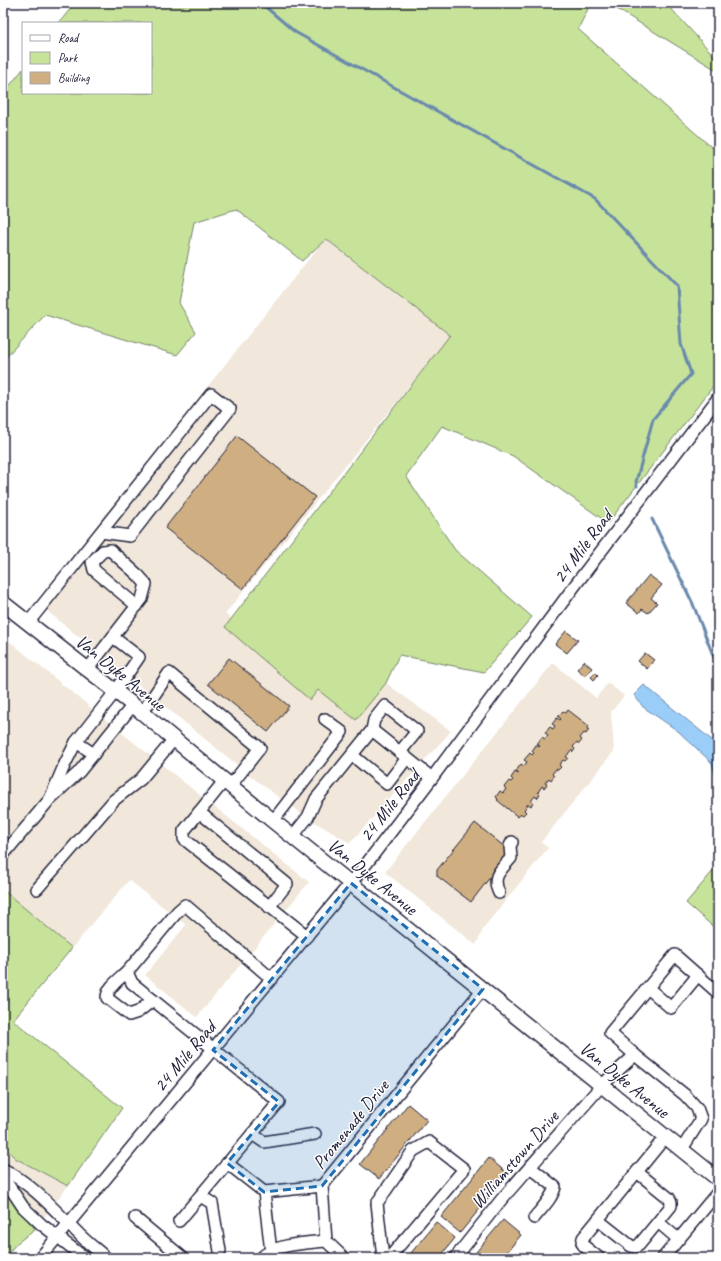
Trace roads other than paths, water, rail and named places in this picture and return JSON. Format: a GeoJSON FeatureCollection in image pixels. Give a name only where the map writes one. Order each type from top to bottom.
{"type":"FeatureCollection","features":[{"type":"Feature","properties":{"kind":"main road","name":"Van Dyke Avenue"},"geometry":{"type":"LineString","coordinates":[[3,603],[137,709],[273,821],[718,1179]]}},
{"type":"Feature","properties":{"kind":"street"},"geometry":{"type":"LineString","coordinates":[[28,623],[211,394],[230,409],[130,536],[101,532]]}},
{"type":"Feature","properties":{"kind":"street","name":"24 Mile Road"},"geometry":{"type":"LineString","coordinates":[[40,1258],[351,883],[432,778],[576,584],[718,398]]}},
{"type":"Feature","properties":{"kind":"street"},"geometry":{"type":"LineString","coordinates":[[88,670],[137,606],[142,599],[146,584],[110,550],[103,551],[92,562],[94,570],[137,606]]}},
{"type":"Feature","properties":{"kind":"street"},"geometry":{"type":"LineString","coordinates":[[50,799],[76,742],[139,658],[113,637]]}},
{"type":"Feature","properties":{"kind":"street"},"geometry":{"type":"LineString","coordinates":[[3,855],[50,799],[79,772],[169,673],[260,748],[199,812],[184,831],[184,839],[307,936]]}},
{"type":"Feature","properties":{"kind":"street"},"geometry":{"type":"LineString","coordinates":[[293,836],[308,817],[316,799],[372,730],[374,720],[385,706],[417,731],[387,784],[352,755]]}},
{"type":"Feature","properties":{"kind":"street"},"geometry":{"type":"LineString","coordinates":[[273,821],[342,732],[325,719]]}},
{"type":"Feature","properties":{"kind":"street"},"geometry":{"type":"LineString","coordinates":[[372,730],[432,778]]}},
{"type":"Feature","properties":{"kind":"street"},"geometry":{"type":"LineString","coordinates":[[37,889],[114,800],[141,779],[174,739]]}},
{"type":"Feature","properties":{"kind":"street"},"geometry":{"type":"LineString","coordinates":[[76,742],[94,754]]}},
{"type":"Feature","properties":{"kind":"street"},"geometry":{"type":"LineString","coordinates":[[199,812],[287,884],[269,907]]}},
{"type":"Feature","properties":{"kind":"street"},"geometry":{"type":"LineString","coordinates":[[499,893],[495,883],[496,876],[512,858],[510,846],[512,842]]}},
{"type":"Feature","properties":{"kind":"street"},"geometry":{"type":"LineString","coordinates":[[153,1000],[138,1012],[130,1015],[107,998],[107,994],[178,911],[185,905],[272,979]]}},
{"type":"Feature","properties":{"kind":"street"},"geometry":{"type":"LineString","coordinates":[[682,1149],[701,1119],[697,1108],[685,1095],[610,1033],[675,955],[718,993]]}},
{"type":"Feature","properties":{"kind":"street"},"geometry":{"type":"LineString","coordinates":[[127,972],[132,983],[279,1102],[179,1221]]}},
{"type":"Feature","properties":{"kind":"street"},"geometry":{"type":"LineString","coordinates":[[648,988],[671,1008],[698,976]]}},
{"type":"Feature","properties":{"kind":"street","name":"Promenade Drive"},"geometry":{"type":"LineString","coordinates":[[326,1241],[322,1186],[483,989]]}},
{"type":"Feature","properties":{"kind":"street","name":"Williamstown Drive"},"geometry":{"type":"LineString","coordinates":[[455,1258],[501,1200],[602,1085],[635,1055]]}},
{"type":"Feature","properties":{"kind":"street"},"geometry":{"type":"LineString","coordinates":[[252,1134],[264,1142],[315,1134]]}},
{"type":"Feature","properties":{"kind":"street"},"geometry":{"type":"LineString","coordinates":[[599,1258],[582,1243],[583,1238],[666,1136]]}},
{"type":"Feature","properties":{"kind":"street"},"geometry":{"type":"LineString","coordinates":[[383,1258],[377,1203],[413,1151],[429,1142],[464,1169],[389,1258]]}},
{"type":"Feature","properties":{"kind":"street"},"geometry":{"type":"LineString","coordinates":[[227,1163],[264,1192],[322,1186]]}},
{"type":"Feature","properties":{"kind":"street"},"geometry":{"type":"LineString","coordinates":[[530,1167],[555,1188],[548,1201],[534,1218]]}},
{"type":"Feature","properties":{"kind":"street"},"geometry":{"type":"LineString","coordinates":[[3,1169],[13,1174],[54,1208],[83,1238],[106,1258]]}},
{"type":"Feature","properties":{"kind":"street"},"geometry":{"type":"LineString","coordinates":[[598,1220],[631,1246],[635,1247],[639,1245],[658,1222],[670,1206],[671,1202],[669,1198],[637,1172]]}},
{"type":"Feature","properties":{"kind":"street"},"geometry":{"type":"LineString","coordinates":[[3,1177],[23,1207],[41,1224],[85,1258]]}},
{"type":"Feature","properties":{"kind":"street"},"geometry":{"type":"LineString","coordinates":[[264,1192],[271,1252]]}},
{"type":"Feature","properties":{"kind":"street"},"geometry":{"type":"LineString","coordinates":[[663,1258],[718,1192]]}},
{"type":"Feature","properties":{"kind":"street"},"geometry":{"type":"LineString","coordinates":[[200,1196],[212,1203],[220,1252]]}},
{"type":"Feature","properties":{"kind":"street"},"geometry":{"type":"LineString","coordinates":[[135,1218],[183,1258]]}},
{"type":"Feature","properties":{"kind":"street"},"geometry":{"type":"LineString","coordinates":[[658,1222],[678,1239]]}},
{"type":"Feature","properties":{"kind":"street"},"geometry":{"type":"LineString","coordinates":[[261,1258],[264,1254],[282,1247],[326,1241],[344,1258]]}},
{"type":"Feature","properties":{"kind":"water"},"geometry":{"type":"Polygon","coordinates":[[[644,685],[718,745],[718,787],[712,763],[678,731],[643,707],[634,695],[644,685]]]}},
{"type":"Feature","properties":{"kind":"waterway"},"geometry":{"type":"LineString","coordinates":[[261,3],[295,32],[595,199],[677,286],[681,344],[691,374],[653,419],[636,482],[637,486]]}},
{"type":"Feature","properties":{"kind":"waterway"},"geometry":{"type":"LineString","coordinates":[[652,519],[693,604],[718,668]]}}]}
